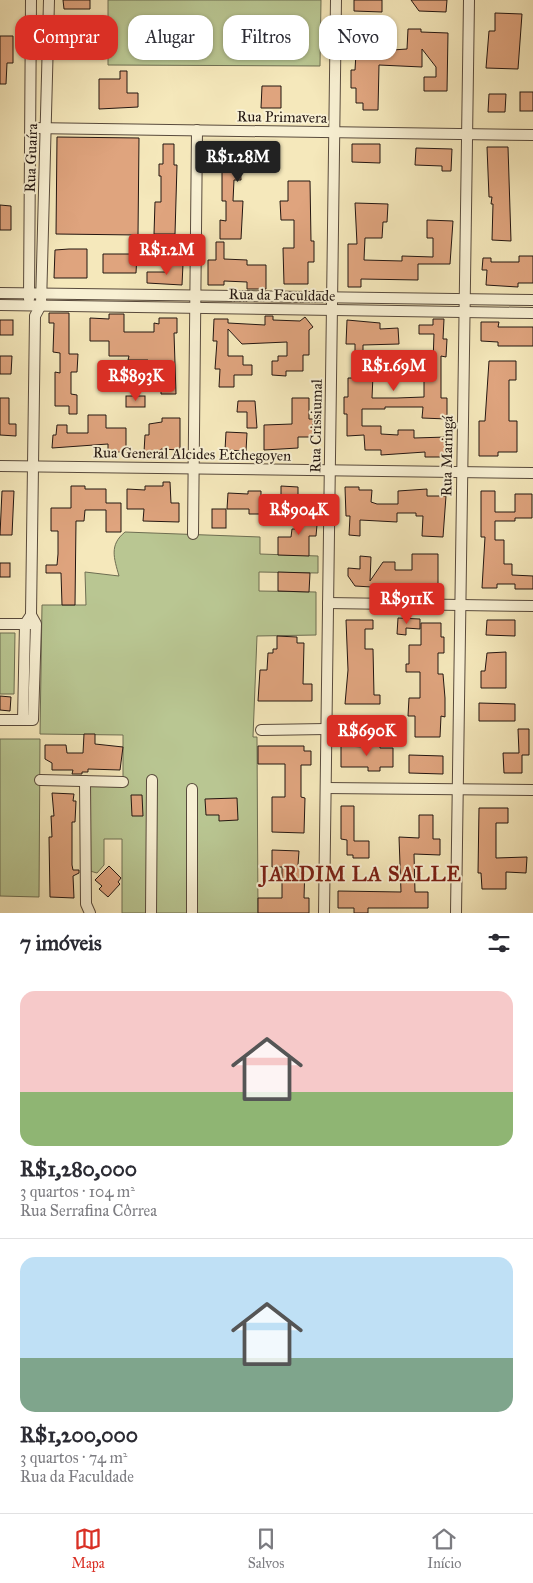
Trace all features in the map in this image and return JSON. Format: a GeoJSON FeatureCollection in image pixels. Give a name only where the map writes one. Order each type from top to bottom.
{"type":"FeatureCollection","features":[{"type":"Feature","properties":{"kind":"street","name":"Rua Guaíra"},"geometry":{"type":"LineString","coordinates":[[31,0],[32,128],[29,304],[35,316]]}},
{"type":"Feature","properties":{"kind":"street","name":"Rua Guaíra"},"geometry":{"type":"LineString","coordinates":[[0,720],[33,720],[31,621],[35,316],[41,304],[42,293],[49,0]]}},
{"type":"Feature","properties":{"kind":"street","name":"Rua Crissiumal"},"geometry":{"type":"LineString","coordinates":[[324,913],[336,0]]}},
{"type":"Feature","properties":{"kind":"street","name":"Rua Maringá"},"geometry":{"type":"LineString","coordinates":[[456,913],[469,0]]}},
{"type":"Feature","properties":{"kind":"street","name":"Rua Primavera"},"geometry":{"type":"LineString","coordinates":[[32,128],[533,135]]}},
{"type":"Feature","properties":{"kind":"street"},"geometry":{"type":"LineString","coordinates":[[193,534],[197,130]]}},
{"type":"Feature","properties":{"kind":"street","name":"Rua da Faculdade"},"geometry":{"type":"LineString","coordinates":[[0,293],[533,300]]}},
{"type":"Feature","properties":{"kind":"street","name":"Rua da Faculdade"},"geometry":{"type":"LineString","coordinates":[[0,305],[41,304],[333,311],[533,313]]}},
{"type":"Feature","properties":{"kind":"street","name":"Rua General Alcides Etchegoyen"},"geometry":{"type":"LineString","coordinates":[[0,466],[533,473]]}},
{"type":"Feature","properties":{"kind":"street"},"geometry":{"type":"LineString","coordinates":[[328,603],[533,606]]}},
{"type":"Feature","properties":{"kind":"street"},"geometry":{"type":"LineString","coordinates":[[0,624],[31,621]]}},
{"type":"Feature","properties":{"kind":"street"},"geometry":{"type":"LineString","coordinates":[[261,730],[326,729]]}},
{"type":"Feature","properties":{"kind":"street"},"geometry":{"type":"LineString","coordinates":[[40,780],[123,782]]}},
{"type":"Feature","properties":{"kind":"street"},"geometry":{"type":"LineString","coordinates":[[151,913],[152,780]]}},
{"type":"Feature","properties":{"kind":"street"},"geometry":{"type":"LineString","coordinates":[[85,781],[86,904],[90,913]]}},
{"type":"Feature","properties":{"kind":"street"},"geometry":{"type":"LineString","coordinates":[[326,788],[533,790]]}},
{"type":"Feature","properties":{"kind":"street"},"geometry":{"type":"LineString","coordinates":[[192,789],[192,913]]}},
{"type":"Feature","properties":{"kind":"green space"},"geometry":{"type":"Polygon","coordinates":[[[108,0],[321,0],[321,15],[319,15],[320,66],[108,65],[108,60],[118,60],[118,15],[108,15],[108,0]]]}},
{"type":"Feature","properties":{"kind":"green space"},"geometry":{"type":"Polygon","coordinates":[[[125,532],[260,537],[260,554],[318,556],[318,573],[259,572],[259,591],[316,592],[316,635],[257,636],[253,737],[257,737],[258,913],[122,913],[122,839],[104,839],[104,865],[97,873],[90,871],[90,786],[123,787],[123,735],[40,734],[42,605],[86,605],[85,572],[119,576],[114,552],[117,542],[125,532]]]}},
{"type":"Feature","properties":{"kind":"green space"},"geometry":{"type":"Polygon","coordinates":[[[0,633],[15,633],[14,694],[0,694],[0,633]]]}},
{"type":"Feature","properties":{"kind":"green space"},"geometry":{"type":"Polygon","coordinates":[[[0,739],[40,739],[39,897],[0,896],[0,739]]]}},
{"type":"Feature","properties":{"kind":"building"},"geometry":{"type":"Polygon","coordinates":[[[63,0],[90,0],[90,9],[64,9],[63,0]]]}},
{"type":"Feature","properties":{"kind":"building"},"geometry":{"type":"Polygon","coordinates":[[[354,0],[382,0],[382,12],[354,11],[354,0]]]}},
{"type":"Feature","properties":{"kind":"building"},"geometry":{"type":"Polygon","coordinates":[[[411,0],[447,0],[446,12],[419,11],[411,0]]]}},
{"type":"Feature","properties":{"kind":"building"},"geometry":{"type":"Polygon","coordinates":[[[495,13],[522,14],[518,69],[486,68],[489,31],[495,31],[495,13]]]}},
{"type":"Feature","properties":{"kind":"building"},"geometry":{"type":"Polygon","coordinates":[[[408,29],[421,29],[421,32],[448,33],[447,91],[424,91],[424,77],[436,77],[436,67],[422,49],[422,67],[379,65],[378,110],[363,110],[363,103],[356,103],[356,88],[351,88],[351,70],[355,70],[356,60],[397,60],[397,50],[407,49],[408,29]]]}},
{"type":"Feature","properties":{"kind":"building"},"geometry":{"type":"Polygon","coordinates":[[[0,36],[13,36],[13,63],[7,63],[6,84],[0,84],[0,36]]]}},
{"type":"Feature","properties":{"kind":"building"},"geometry":{"type":"Polygon","coordinates":[[[120,71],[127,71],[127,93],[138,93],[138,107],[99,109],[99,79],[120,79],[120,71]]]}},
{"type":"Feature","properties":{"kind":"building"},"geometry":{"type":"Polygon","coordinates":[[[262,86],[281,86],[281,108],[261,108],[262,86]]]}},
{"type":"Feature","properties":{"kind":"building"},"geometry":{"type":"Polygon","coordinates":[[[520,92],[533,92],[533,111],[520,111],[520,92]]]}},
{"type":"Feature","properties":{"kind":"building"},"geometry":{"type":"Polygon","coordinates":[[[489,94],[506,94],[505,112],[488,112],[489,94]]]}},
{"type":"Feature","properties":{"kind":"building"},"geometry":{"type":"Polygon","coordinates":[[[57,137],[139,138],[138,235],[56,234],[57,137]]]}},
{"type":"Feature","properties":{"kind":"building"},"geometry":{"type":"Polygon","coordinates":[[[163,144],[174,144],[174,165],[177,165],[175,234],[154,234],[155,202],[161,202],[159,164],[163,164],[163,144]]]}},
{"type":"Feature","properties":{"kind":"building"},"geometry":{"type":"Polygon","coordinates":[[[218,144],[240,144],[240,150],[262,150],[262,145],[275,145],[275,168],[262,168],[262,160],[240,159],[241,180],[234,180],[233,201],[243,201],[241,239],[220,239],[220,220],[226,221],[226,201],[222,201],[222,159],[218,158],[218,144]]]}},
{"type":"Feature","properties":{"kind":"building"},"geometry":{"type":"Polygon","coordinates":[[[352,144],[380,144],[380,163],[352,162],[352,144]]]}},
{"type":"Feature","properties":{"kind":"building"},"geometry":{"type":"Polygon","coordinates":[[[487,147],[508,147],[511,241],[492,240],[493,204],[491,204],[492,197],[489,197],[487,147]]]}},
{"type":"Feature","properties":{"kind":"building"},"geometry":{"type":"Polygon","coordinates":[[[416,148],[452,149],[451,171],[442,171],[442,166],[415,165],[416,148]]]}},
{"type":"Feature","properties":{"kind":"building"},"geometry":{"type":"Polygon","coordinates":[[[288,181],[310,181],[311,241],[314,241],[314,262],[308,262],[308,284],[284,284],[283,248],[294,248],[294,220],[281,220],[280,201],[288,201],[288,181]]]}},
{"type":"Feature","properties":{"kind":"building"},"geometry":{"type":"Polygon","coordinates":[[[355,203],[388,204],[387,222],[383,222],[382,238],[365,238],[364,260],[402,261],[402,256],[433,257],[433,238],[427,238],[427,220],[453,221],[450,264],[418,264],[418,280],[361,279],[361,287],[348,287],[348,244],[357,244],[355,203]]]}},
{"type":"Feature","properties":{"kind":"building"},"geometry":{"type":"Polygon","coordinates":[[[0,205],[11,206],[11,230],[0,230],[0,205]]]}},
{"type":"Feature","properties":{"kind":"building"},"geometry":{"type":"Polygon","coordinates":[[[216,242],[224,242],[224,259],[247,260],[247,265],[266,265],[266,289],[247,289],[247,282],[224,281],[224,285],[208,285],[208,260],[216,260],[216,242]]]}},
{"type":"Feature","properties":{"kind":"building"},"geometry":{"type":"Polygon","coordinates":[[[87,249],[87,278],[54,278],[55,250],[87,249]]]}},
{"type":"Feature","properties":{"kind":"building"},"geometry":{"type":"Polygon","coordinates":[[[103,254],[137,254],[136,273],[103,273],[103,254]]]}},
{"type":"Feature","properties":{"kind":"building"},"geometry":{"type":"Polygon","coordinates":[[[519,256],[533,256],[533,283],[518,283],[518,287],[486,285],[487,270],[482,270],[483,258],[491,258],[491,262],[519,262],[519,256]]]}},
{"type":"Feature","properties":{"kind":"building"},"geometry":{"type":"Polygon","coordinates":[[[166,264],[183,264],[182,285],[147,283],[147,272],[166,272],[166,264]]]}},
{"type":"Feature","properties":{"kind":"building"},"geometry":{"type":"Polygon","coordinates":[[[49,313],[69,313],[69,354],[78,354],[77,372],[71,372],[71,394],[77,395],[77,414],[69,414],[69,406],[55,406],[55,372],[60,373],[60,353],[53,352],[54,323],[49,323],[49,313]]]}},
{"type":"Feature","properties":{"kind":"building"},"geometry":{"type":"Polygon","coordinates":[[[109,314],[124,314],[124,332],[154,332],[154,323],[159,324],[159,318],[177,318],[177,333],[174,333],[176,394],[161,394],[161,389],[150,389],[148,360],[128,360],[129,356],[109,356],[109,341],[90,341],[90,318],[109,319],[109,314]]]}},
{"type":"Feature","properties":{"kind":"building"},"geometry":{"type":"Polygon","coordinates":[[[265,316],[273,316],[273,320],[300,321],[305,317],[313,327],[309,330],[309,355],[303,355],[303,371],[286,371],[286,376],[272,375],[272,361],[278,361],[278,356],[287,356],[287,342],[242,344],[228,329],[228,356],[243,356],[243,365],[252,365],[252,375],[234,375],[234,387],[219,387],[220,369],[215,369],[217,341],[213,341],[214,319],[228,319],[228,323],[265,325],[265,316]]]}},
{"type":"Feature","properties":{"kind":"building"},"geometry":{"type":"Polygon","coordinates":[[[433,319],[444,319],[443,339],[447,339],[446,357],[441,356],[441,398],[447,398],[447,419],[422,418],[423,407],[385,407],[385,409],[362,409],[362,426],[381,426],[381,434],[398,435],[398,430],[414,430],[414,438],[447,437],[447,457],[425,457],[425,452],[381,455],[381,450],[365,450],[364,435],[347,436],[347,414],[344,414],[344,397],[348,397],[348,378],[355,378],[355,344],[346,344],[347,320],[380,323],[380,329],[398,328],[399,344],[363,345],[363,361],[379,361],[379,375],[373,375],[372,398],[397,398],[424,397],[424,379],[421,379],[421,370],[428,370],[428,362],[433,362],[434,334],[419,334],[419,325],[433,325],[433,319]]]}},
{"type":"Feature","properties":{"kind":"building"},"geometry":{"type":"Polygon","coordinates":[[[0,320],[13,320],[13,335],[0,335],[0,320]]]}},
{"type":"Feature","properties":{"kind":"building"},"geometry":{"type":"Polygon","coordinates":[[[481,322],[499,322],[498,327],[533,327],[533,346],[498,346],[498,342],[481,341],[481,322]]]}},
{"type":"Feature","properties":{"kind":"building"},"geometry":{"type":"Polygon","coordinates":[[[0,356],[12,356],[11,374],[0,374],[0,356]]]}},
{"type":"Feature","properties":{"kind":"building"},"geometry":{"type":"Polygon","coordinates":[[[489,361],[516,361],[516,380],[509,380],[509,421],[517,421],[517,452],[498,452],[498,456],[479,456],[479,421],[485,421],[489,361]]]}},
{"type":"Feature","properties":{"kind":"building"},"geometry":{"type":"Polygon","coordinates":[[[126,396],[145,396],[145,407],[126,407],[126,396]]]}},
{"type":"Feature","properties":{"kind":"building"},"geometry":{"type":"Polygon","coordinates":[[[0,398],[9,398],[9,424],[16,424],[16,436],[0,435],[0,398]]]}},
{"type":"Feature","properties":{"kind":"building"},"geometry":{"type":"Polygon","coordinates":[[[292,398],[309,398],[309,419],[313,419],[313,437],[298,437],[298,448],[264,450],[264,425],[292,424],[292,398]]]}},
{"type":"Feature","properties":{"kind":"building"},"geometry":{"type":"Polygon","coordinates":[[[238,401],[255,401],[257,428],[247,428],[247,412],[237,412],[238,401]]]}},
{"type":"Feature","properties":{"kind":"building"},"geometry":{"type":"Polygon","coordinates":[[[88,415],[106,415],[106,428],[126,428],[126,452],[108,452],[108,444],[52,448],[53,435],[56,435],[57,425],[67,425],[67,433],[88,433],[88,415]]]}},
{"type":"Feature","properties":{"kind":"building"},"geometry":{"type":"Polygon","coordinates":[[[162,418],[180,418],[180,450],[161,449],[161,453],[144,452],[145,435],[149,435],[149,424],[162,422],[162,418]]]}},
{"type":"Feature","properties":{"kind":"building"},"geometry":{"type":"Polygon","coordinates":[[[226,432],[247,433],[246,451],[225,450],[226,432]]]}},
{"type":"Feature","properties":{"kind":"building"},"geometry":{"type":"Polygon","coordinates":[[[163,482],[170,482],[171,503],[179,503],[179,522],[143,521],[144,509],[127,509],[127,489],[145,490],[145,486],[163,486],[163,482]]]}},
{"type":"Feature","properties":{"kind":"building"},"geometry":{"type":"Polygon","coordinates":[[[71,486],[85,486],[85,489],[106,489],[106,503],[121,503],[121,532],[106,532],[106,510],[85,510],[84,521],[76,521],[75,605],[62,605],[61,573],[46,573],[46,565],[57,565],[58,554],[58,531],[51,531],[51,508],[71,508],[71,486]]]}},
{"type":"Feature","properties":{"kind":"building"},"geometry":{"type":"Polygon","coordinates":[[[281,486],[298,487],[298,509],[281,509],[281,486]]]}},
{"type":"Feature","properties":{"kind":"building"},"geometry":{"type":"Polygon","coordinates":[[[345,487],[359,487],[359,490],[372,490],[371,502],[377,504],[398,504],[398,491],[427,489],[427,496],[446,496],[443,537],[422,536],[423,516],[416,516],[416,513],[397,513],[397,522],[360,520],[360,536],[349,535],[350,516],[346,516],[345,487]]]}},
{"type":"Feature","properties":{"kind":"building"},"geometry":{"type":"Polygon","coordinates":[[[2,491],[14,491],[12,535],[0,535],[2,491]]]}},
{"type":"Feature","properties":{"kind":"building"},"geometry":{"type":"Polygon","coordinates":[[[248,491],[261,491],[261,514],[249,514],[249,509],[227,509],[228,493],[248,494],[248,491]]]}},
{"type":"Feature","properties":{"kind":"building"},"geometry":{"type":"Polygon","coordinates":[[[481,491],[495,491],[495,512],[515,512],[515,494],[532,494],[532,518],[515,518],[515,521],[495,521],[495,540],[504,540],[504,564],[512,564],[512,575],[533,576],[533,589],[515,589],[515,584],[497,584],[497,588],[482,588],[485,537],[481,537],[481,491]]]}},
{"type":"Feature","properties":{"kind":"building"},"geometry":{"type":"Polygon","coordinates":[[[212,509],[226,509],[226,528],[212,528],[212,509]]]}},
{"type":"Feature","properties":{"kind":"building"},"geometry":{"type":"Polygon","coordinates":[[[295,511],[313,511],[313,525],[317,525],[316,536],[309,536],[309,556],[278,555],[278,537],[291,537],[292,529],[295,529],[295,511]]]}},
{"type":"Feature","properties":{"kind":"building"},"geometry":{"type":"Polygon","coordinates":[[[412,554],[438,554],[438,591],[355,586],[348,576],[348,568],[360,569],[360,556],[371,557],[370,581],[383,562],[395,562],[395,570],[412,570],[412,554]]]}},
{"type":"Feature","properties":{"kind":"building"},"geometry":{"type":"Polygon","coordinates":[[[0,563],[10,563],[10,577],[0,577],[0,563]]]}},
{"type":"Feature","properties":{"kind":"building"},"geometry":{"type":"Polygon","coordinates":[[[278,572],[310,573],[309,592],[278,591],[278,572]]]}},
{"type":"Feature","properties":{"kind":"building"},"geometry":{"type":"Polygon","coordinates":[[[398,618],[420,619],[420,629],[406,628],[406,635],[397,634],[398,618]]]}},
{"type":"Feature","properties":{"kind":"building"},"geometry":{"type":"Polygon","coordinates":[[[346,620],[373,620],[373,629],[365,629],[365,649],[373,649],[374,695],[380,695],[380,704],[345,704],[348,670],[346,620]]]}},
{"type":"Feature","properties":{"kind":"building"},"geometry":{"type":"Polygon","coordinates":[[[487,620],[515,620],[515,636],[486,635],[487,620]]]}},
{"type":"Feature","properties":{"kind":"building"},"geometry":{"type":"Polygon","coordinates":[[[421,623],[441,623],[441,637],[444,637],[444,653],[438,653],[438,674],[443,674],[445,698],[445,717],[441,716],[440,737],[415,737],[415,716],[408,716],[409,698],[420,698],[420,672],[406,672],[406,664],[409,664],[409,645],[421,645],[421,623]]]}},
{"type":"Feature","properties":{"kind":"building"},"geometry":{"type":"Polygon","coordinates":[[[277,636],[297,637],[297,643],[304,643],[303,684],[312,684],[312,701],[258,701],[260,670],[267,670],[268,653],[273,653],[273,649],[277,649],[277,636]]]}},
{"type":"Feature","properties":{"kind":"building"},"geometry":{"type":"Polygon","coordinates":[[[506,652],[506,688],[481,688],[481,671],[485,671],[487,653],[506,652]]]}},
{"type":"Feature","properties":{"kind":"building"},"geometry":{"type":"Polygon","coordinates":[[[0,696],[11,697],[10,711],[0,710],[0,696]]]}},
{"type":"Feature","properties":{"kind":"building"},"geometry":{"type":"Polygon","coordinates":[[[479,703],[515,704],[515,721],[479,721],[479,703]]]}},
{"type":"Feature","properties":{"kind":"building"},"geometry":{"type":"Polygon","coordinates":[[[518,729],[529,729],[529,755],[522,755],[522,773],[504,773],[503,753],[519,753],[518,729]]]}},
{"type":"Feature","properties":{"kind":"building"},"geometry":{"type":"Polygon","coordinates":[[[84,734],[95,734],[95,744],[123,747],[120,770],[88,769],[88,772],[82,772],[82,774],[72,774],[73,770],[52,770],[52,763],[45,759],[45,745],[66,745],[67,753],[83,753],[84,734]]]}},
{"type":"Feature","properties":{"kind":"building"},"geometry":{"type":"Polygon","coordinates":[[[368,741],[380,741],[380,748],[393,748],[393,767],[380,767],[380,771],[368,771],[368,767],[341,767],[341,746],[368,747],[368,741]]]}},
{"type":"Feature","properties":{"kind":"building"},"geometry":{"type":"Polygon","coordinates":[[[258,746],[304,746],[304,751],[311,751],[311,765],[301,765],[301,797],[305,798],[304,833],[272,832],[272,797],[285,797],[285,764],[258,764],[258,746]]]}},
{"type":"Feature","properties":{"kind":"building"},"geometry":{"type":"Polygon","coordinates":[[[409,755],[443,756],[443,774],[409,773],[409,755]]]}},
{"type":"Feature","properties":{"kind":"building"},"geometry":{"type":"Polygon","coordinates":[[[52,793],[74,794],[73,801],[76,801],[75,822],[72,822],[72,865],[73,870],[79,870],[79,873],[73,876],[74,898],[50,897],[49,837],[52,837],[51,816],[54,816],[52,793]]]}},
{"type":"Feature","properties":{"kind":"building"},"geometry":{"type":"Polygon","coordinates":[[[131,795],[142,795],[143,816],[132,816],[131,795]]]}},
{"type":"Feature","properties":{"kind":"building"},"geometry":{"type":"Polygon","coordinates":[[[237,798],[238,820],[219,821],[219,815],[206,815],[205,799],[237,798]]]}},
{"type":"Feature","properties":{"kind":"building"},"geometry":{"type":"Polygon","coordinates":[[[341,806],[354,806],[354,841],[369,841],[369,858],[353,858],[353,855],[347,855],[347,840],[341,839],[341,806]]]}},
{"type":"Feature","properties":{"kind":"building"},"geometry":{"type":"Polygon","coordinates":[[[479,808],[508,808],[508,823],[496,823],[496,858],[527,857],[526,873],[506,872],[506,889],[482,889],[481,873],[478,873],[479,808]]]}},
{"type":"Feature","properties":{"kind":"building"},"geometry":{"type":"Polygon","coordinates":[[[419,815],[433,815],[433,839],[440,839],[440,855],[414,854],[415,892],[428,892],[428,908],[368,908],[368,913],[354,913],[354,908],[338,908],[338,891],[401,892],[399,837],[419,838],[419,815]]]}},
{"type":"Feature","properties":{"kind":"building"},"geometry":{"type":"Polygon","coordinates":[[[272,850],[299,851],[298,865],[305,865],[304,898],[309,898],[309,913],[258,913],[258,898],[282,898],[282,867],[272,867],[272,850]]]}},
{"type":"Feature","properties":{"kind":"building"},"geometry":{"type":"Polygon","coordinates":[[[109,866],[121,878],[118,882],[120,884],[108,897],[99,889],[102,886],[95,880],[109,866]]]}},
{"type":"Feature","properties":{"kind":"district","name":"JARDIM LA SALLE"},"geometry":{"type":"Point","coordinates":[361,874]}}]}
